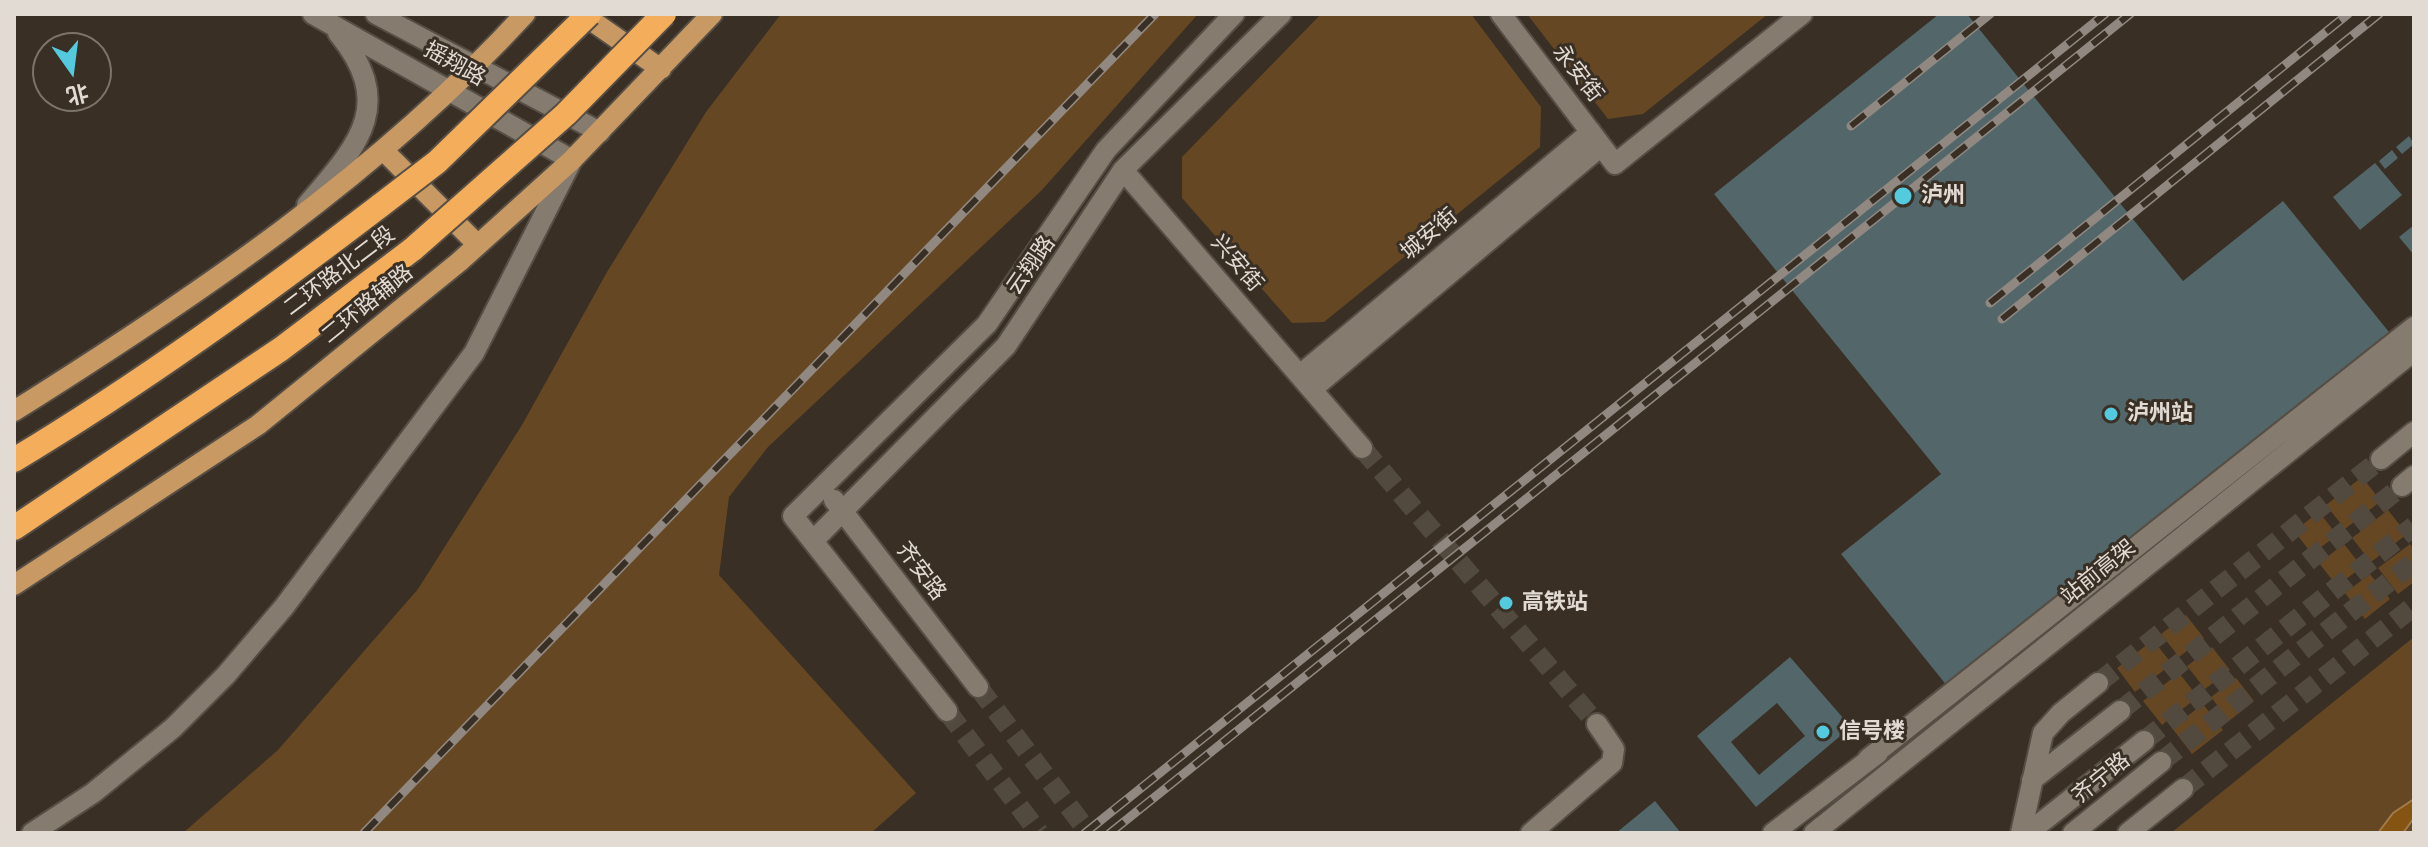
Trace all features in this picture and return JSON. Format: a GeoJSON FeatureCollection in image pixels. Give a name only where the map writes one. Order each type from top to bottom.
{"type":"FeatureCollection","features":[{"type":"Feature","properties":{"kind":"highway","name":"二环路北二段"},"geometry":{"type":"LineString","coordinates":[[14,460],[121,395],[252,304],[437,162],[589,14]]}},
{"type":"Feature","properties":{"kind":"highway","name":"二环路北二段"},"geometry":{"type":"LineString","coordinates":[[14,528],[281,349],[413,249],[566,114],[664,14]]}},
{"type":"Feature","properties":{"kind":"main road"},"geometry":{"type":"LineString","coordinates":[[14,411],[201,291],[293,220],[383,150],[451,91],[525,14]]}},
{"type":"Feature","properties":{"kind":"main road"},"geometry":{"type":"LineString","coordinates":[[582,14],[661,69]]}},
{"type":"Feature","properties":{"kind":"main road","name":"二环路辅路"},"geometry":{"type":"LineString","coordinates":[[14,585],[258,425],[478,245],[572,160],[712,14]]}},
{"type":"Feature","properties":{"kind":"main road"},"geometry":{"type":"LineString","coordinates":[[383,150],[478,245]]}},
{"type":"Feature","properties":{"kind":"street","name":"摇翔路"},"geometry":{"type":"LineString","coordinates":[[376,14],[600,132]]}},
{"type":"Feature","properties":{"kind":"street","name":"云翔路"},"geometry":{"type":"LineString","coordinates":[[1234,14],[1106,150],[987,324],[793,516],[814,540],[1006,346],[1123,170],[1281,14]]}},
{"type":"Feature","properties":{"kind":"street","name":"永安街"},"geometry":{"type":"LineString","coordinates":[[1501,14],[1615,164],[1802,14]]}},
{"type":"Feature","properties":{"kind":"street","name":"摇翔路"},"geometry":{"type":"LineString","coordinates":[[322,19],[572,160]]}},
{"type":"Feature","properties":{"kind":"street"},"geometry":{"type":"LineString","coordinates":[[293,220],[355,145],[366,114],[368,83],[358,57],[322,19]]}},
{"type":"Feature","properties":{"kind":"street","name":"城安街"},"geometry":{"type":"LineString","coordinates":[[1306,382],[1596,139]]}},
{"type":"Feature","properties":{"kind":"street"},"geometry":{"type":"LineString","coordinates":[[32,833],[93,793],[173,728],[226,675],[284,607],[474,353],[572,160]]}},
{"type":"Feature","properties":{"kind":"street","name":"兴安街"},"geometry":{"type":"LineString","coordinates":[[1123,170],[1362,448]]}},
{"type":"Feature","properties":{"kind":"street"},"geometry":{"type":"LineString","coordinates":[[1773,833],[2414,327]]}},
{"type":"Feature","properties":{"kind":"street","name":"站前高架"},"geometry":{"type":"LineString","coordinates":[[1814,833],[2414,351]]}},
{"type":"Feature","properties":{"kind":"street"},"geometry":{"type":"LineString","coordinates":[[2381,459],[2414,432]]}},
{"type":"Feature","properties":{"kind":"street","name":"齐安路"},"geometry":{"type":"LineString","coordinates":[[823,487],[978,687]]}},
{"type":"Feature","properties":{"kind":"street"},"geometry":{"type":"LineString","coordinates":[[814,540],[947,711]]}},
{"type":"Feature","properties":{"kind":"street"},"geometry":{"type":"LineString","coordinates":[[1868,759],[1908,735],[1955,720],[1979,672]]}},
{"type":"Feature","properties":{"kind":"street"},"geometry":{"type":"LineString","coordinates":[[2021,833],[2043,733],[2061,713],[2098,683]]}},
{"type":"Feature","properties":{"kind":"street"},"geometry":{"type":"LineString","coordinates":[[2032,780],[2120,711]]}},
{"type":"Feature","properties":{"kind":"street"},"geometry":{"type":"LineString","coordinates":[[1531,833],[1612,763],[1614,749],[1597,724]]}},
{"type":"Feature","properties":{"kind":"street"},"geometry":{"type":"LineString","coordinates":[[2028,833],[2144,741]]}},
{"type":"Feature","properties":{"kind":"street","name":"齐宁路"},"geometry":{"type":"LineString","coordinates":[[2073,833],[2161,762]]}},
{"type":"Feature","properties":{"kind":"street"},"geometry":{"type":"LineString","coordinates":[[2128,833],[2183,789]]}},
{"type":"Feature","properties":{"kind":"shaded area"},"geometry":{"type":"Polygon","coordinates":[[[781,14],[1198,14],[1041,191],[768,447],[729,497],[719,575],[916,793],[871,833],[183,833],[278,750],[418,589],[522,425],[607,272],[706,112],[781,14]]]}},
{"type":"Feature","properties":{"kind":"shaded area"},"geometry":{"type":"Polygon","coordinates":[[[1321,14],[1471,14],[1541,107],[1540,147],[1324,322],[1292,323],[1182,198],[1182,157],[1321,14]]]}},
{"type":"Feature","properties":{"kind":"shaded area"},"geometry":{"type":"Polygon","coordinates":[[[1527,14],[1768,14],[1643,114],[1608,119],[1527,14]]]}},
{"type":"Feature","properties":{"kind":"shaded area"},"geometry":{"type":"Polygon","coordinates":[[[2362,477],[2381,501],[2345,529],[2326,505],[2362,477]]]}},
{"type":"Feature","properties":{"kind":"shaded area"},"geometry":{"type":"Polygon","coordinates":[[[2388,510],[2407,534],[2371,562],[2352,538],[2388,510]]]}},
{"type":"Feature","properties":{"kind":"shaded area"},"geometry":{"type":"Polygon","coordinates":[[[2319,512],[2337,535],[2312,554],[2294,531],[2319,512]]]}},
{"type":"Feature","properties":{"kind":"shaded area"},"geometry":{"type":"Polygon","coordinates":[[[2344,544],[2362,567],[2337,586],[2319,563],[2344,544]]]}},
{"type":"Feature","properties":{"kind":"shaded area"},"geometry":{"type":"Polygon","coordinates":[[[2410,544],[2414,550],[2414,582],[2398,594],[2378,568],[2410,544]]]}},
{"type":"Feature","properties":{"kind":"shaded area"},"geometry":{"type":"Polygon","coordinates":[[[2370,574],[2390,599],[2365,619],[2345,593],[2370,574]]]}},
{"type":"Feature","properties":{"kind":"shaded area"},"geometry":{"type":"Polygon","coordinates":[[[2186,615],[2204,638],[2179,657],[2161,634],[2186,615]]]}},
{"type":"Feature","properties":{"kind":"shaded area"},"geometry":{"type":"Polygon","coordinates":[[[2414,637],[2414,833],[2171,833],[2414,637]]]}},
{"type":"Feature","properties":{"kind":"shaded area"},"geometry":{"type":"Polygon","coordinates":[[[2153,640],[2172,664],[2135,692],[2117,668],[2153,640]]]}},
{"type":"Feature","properties":{"kind":"shaded area"},"geometry":{"type":"Polygon","coordinates":[[[2212,647],[2230,670],[2205,689],[2187,666],[2212,647]]]}},
{"type":"Feature","properties":{"kind":"shaded area"},"geometry":{"type":"Polygon","coordinates":[[[2179,673],[2198,697],[2162,725],[2143,701],[2179,673]]]}},
{"type":"Feature","properties":{"kind":"shaded area"},"geometry":{"type":"Polygon","coordinates":[[[2236,678],[2254,701],[2229,721],[2211,697],[2236,678]]]}},
{"type":"Feature","properties":{"kind":"shaded area"},"geometry":{"type":"Polygon","coordinates":[[[2203,704],[2223,730],[2192,754],[2172,728],[2203,704]]]}},
{"type":"Feature","properties":{"kind":"shaded area"},"geometry":{"type":"Polygon","coordinates":[[[2414,799],[2414,818],[2403,833],[2378,833],[2393,813],[2414,799]]]}},
{"type":"Feature","properties":{"kind":"building","name":"泸州站"},"geometry":{"type":"Polygon","coordinates":[[[1939,14],[1967,14],[2183,281],[2283,201],[2406,353],[1964,707],[1841,554],[1941,474],[1714,194],[1939,14]]]}},
{"type":"Feature","properties":{"kind":"building"},"geometry":{"type":"Polygon","coordinates":[[[2409,136],[2414,144],[2402,154],[2396,147],[2409,136]]]}},
{"type":"Feature","properties":{"kind":"building"},"geometry":{"type":"Polygon","coordinates":[[[2392,150],[2398,158],[2385,169],[2379,161],[2392,150]]]}},
{"type":"Feature","properties":{"kind":"building"},"geometry":{"type":"Polygon","coordinates":[[[2375,163],[2402,195],[2360,230],[2333,197],[2375,163]]]}},
{"type":"Feature","properties":{"kind":"building"},"geometry":{"type":"Polygon","coordinates":[[[2414,225],[2414,255],[2399,237],[2414,225]]]}},
{"type":"Feature","properties":{"kind":"building","name":"信号楼"},"geometry":{"type":"Polygon","coordinates":[[[1790,657],[1851,727],[1756,807],[1697,736],[1790,657]],[[1777,703],[1731,742],[1759,775],[1805,736],[1777,703]]]}},
{"type":"Feature","properties":{"kind":"building"},"geometry":{"type":"Polygon","coordinates":[[[1655,801],[1681,833],[1616,833],[1655,801]]]}},
{"type":"Feature","properties":{"kind":"tunnel"},"geometry":{"type":"LineString","coordinates":[[1362,448],[1597,724]]}},
{"type":"Feature","properties":{"kind":"tunnel"},"geometry":{"type":"LineString","coordinates":[[2098,683],[2381,459]]}},
{"type":"Feature","properties":{"kind":"tunnel"},"geometry":{"type":"LineString","coordinates":[[2120,711],[2402,486]]}},
{"type":"Feature","properties":{"kind":"tunnel"},"geometry":{"type":"LineString","coordinates":[[2144,741],[2414,526]]}},
{"type":"Feature","properties":{"kind":"tunnel"},"geometry":{"type":"LineString","coordinates":[[2161,762],[2414,562]]}},
{"type":"Feature","properties":{"kind":"tunnel"},"geometry":{"type":"LineString","coordinates":[[2183,789],[2414,606]]}},
{"type":"Feature","properties":{"kind":"tunnel"},"geometry":{"type":"LineString","coordinates":[[978,687],[1089,833]]}},
{"type":"Feature","properties":{"kind":"tunnel"},"geometry":{"type":"LineString","coordinates":[[947,711],[1039,833]]}},
{"type":"Feature","properties":{"kind":"railway"},"geometry":{"type":"LineString","coordinates":[[364,833],[1155,14]]}},
{"type":"Feature","properties":{"kind":"railway"},"geometry":{"type":"LineString","coordinates":[[1851,126],[1990,14]]}},
{"type":"Feature","properties":{"kind":"railway"},"geometry":{"type":"LineString","coordinates":[[1085,833],[2105,14]]}},
{"type":"Feature","properties":{"kind":"railway"},"geometry":{"type":"LineString","coordinates":[[1110,833],[2130,14]]}},
{"type":"Feature","properties":{"kind":"railway"},"geometry":{"type":"LineString","coordinates":[[1990,303],[2348,14]]}},
{"type":"Feature","properties":{"kind":"railway"},"geometry":{"type":"LineString","coordinates":[[2002,319],[2379,14]]}},
{"type":"Feature","properties":{"kind":"place","name":"泸州"},"geometry":{"type":"Point","coordinates":[1903,196]}},
{"type":"Feature","properties":{"kind":"place","name":"泸州站"},"geometry":{"type":"Point","coordinates":[2111,414]}},
{"type":"Feature","properties":{"kind":"place","name":"高铁站"},"geometry":{"type":"Point","coordinates":[1506,603]}},
{"type":"Feature","properties":{"kind":"place","name":"信号楼"},"geometry":{"type":"Point","coordinates":[1823,732]}}]}
